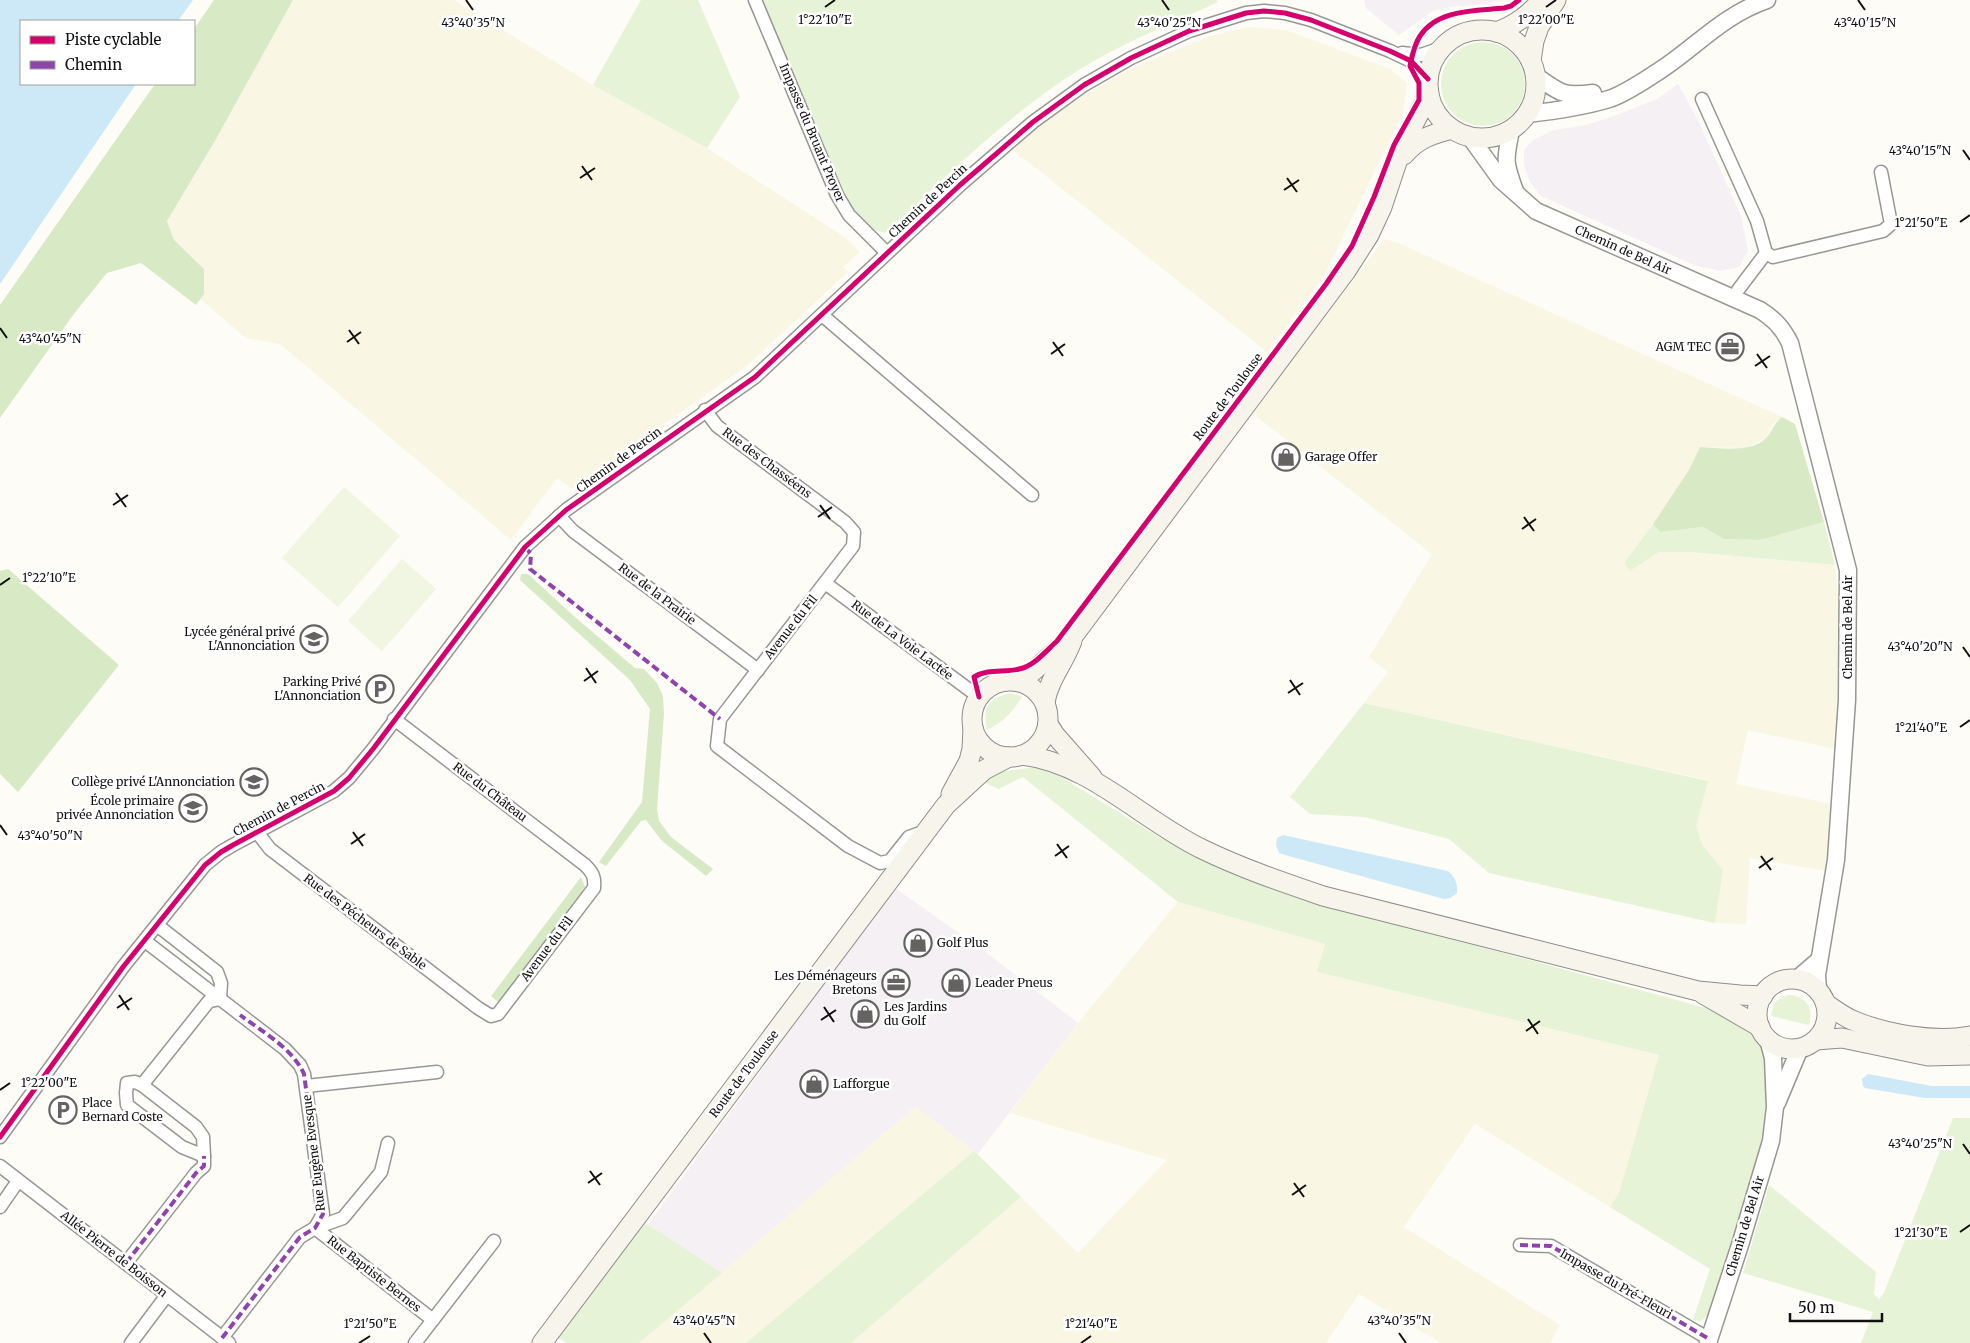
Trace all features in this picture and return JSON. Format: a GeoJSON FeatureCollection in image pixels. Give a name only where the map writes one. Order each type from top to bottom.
{"type":"FeatureCollection","features":[{"type":"Feature","properties":{"kind":"main road"},"geometry":{"type":"LineString","coordinates":[[1496,32],[1517,23],[1527,16],[1542,0]]}},
{"type":"Feature","properties":{"kind":"main road"},"geometry":{"type":"LineString","coordinates":[[1533,69],[1517,43],[1507,36],[1496,32],[1476,30],[1457,36],[1441,48],[1432,62],[1428,86],[1437,114],[1452,129],[1470,137],[1491,138],[1512,130],[1527,114],[1535,96],[1533,69],[1534,41],[1539,27],[1556,0]]}},
{"type":"Feature","properties":{"kind":"main road","name":"Route de Toulouse"},"geometry":{"type":"LineString","coordinates":[[1015,681],[1029,674],[1074,635],[1346,271],[1369,236],[1382,207],[1402,147],[1428,86]]}},
{"type":"Feature","properties":{"kind":"main road","name":"Route de Toulouse"},"geometry":{"type":"LineString","coordinates":[[1397,164],[1408,149],[1420,140],[1428,135],[1452,129]]}},
{"type":"Feature","properties":{"kind":"main road","name":"Route de Toulouse"},"geometry":{"type":"LineString","coordinates":[[1045,702],[1053,675],[1069,649],[1074,635]]}},
{"type":"Feature","properties":{"kind":"main road"},"geometry":{"type":"LineString","coordinates":[[1015,756],[1034,749],[1040,744],[1048,724],[1045,702],[1036,690],[1015,681],[998,683],[984,691],[979,697],[972,716],[973,728],[976,736],[986,748],[993,753],[1056,762],[1099,785],[1201,849],[1281,882],[1363,906],[1698,991],[1763,996]]}},
{"type":"Feature","properties":{"kind":"main road"},"geometry":{"type":"LineString","coordinates":[[1048,724],[1056,736],[1099,785]]}},
{"type":"Feature","properties":{"kind":"main road","name":"Route de Toulouse"},"geometry":{"type":"LineString","coordinates":[[542,1343],[946,806],[969,762],[973,728]]}},
{"type":"Feature","properties":{"kind":"main road","name":"Route de Toulouse"},"geometry":{"type":"LineString","coordinates":[[946,806],[984,770],[1015,756]]}},
{"type":"Feature","properties":{"kind":"main road"},"geometry":{"type":"LineString","coordinates":[[1764,1033],[1758,1011],[1763,996],[1774,984],[1797,979],[1810,984],[1822,997],[1852,1020],[1894,1032],[1933,1039],[1970,1036]]}},
{"type":"Feature","properties":{"kind":"main road"},"geometry":{"type":"LineString","coordinates":[[1698,991],[1764,1033],[1783,1048],[1842,1038],[1928,1056],[1970,1055]]}},
{"type":"Feature","properties":{"kind":"main road"},"geometry":{"type":"LineString","coordinates":[[1808,1044],[1825,1027],[1827,1020],[1822,997]]}},
{"type":"Feature","properties":{"kind":"street","name":"Impasse du Bruant Proyer"},"geometry":{"type":"LineString","coordinates":[[755,0],[836,195],[849,216],[887,253]]}},
{"type":"Feature","properties":{"kind":"street"},"geometry":{"type":"LineString","coordinates":[[1527,114],[1553,111],[1611,98],[1660,71],[1707,33],[1767,0]]}},
{"type":"Feature","properties":{"kind":"street","name":"Chemin de Percin"},"geometry":{"type":"LineString","coordinates":[[0,1137],[74,1032],[206,865],[221,852],[334,791],[349,778],[525,547],[558,516],[754,377],[1008,142],[1069,95],[1132,58],[1190,32],[1246,13],[1264,11],[1285,13],[1311,20],[1390,51],[1411,61],[1428,86]]}},
{"type":"Feature","properties":{"kind":"street","name":"Chemin de Percin"},"geometry":{"type":"LineString","coordinates":[[1390,51],[1421,55],[1441,48]]}},
{"type":"Feature","properties":{"kind":"street"},"geometry":{"type":"LineString","coordinates":[[1533,69],[1556,91],[1573,96],[1608,92],[1634,85]]}},
{"type":"Feature","properties":{"kind":"street"},"geometry":{"type":"LineString","coordinates":[[1702,99],[1757,221],[1766,253],[1773,257],[1884,231],[1891,224],[1881,172]]}},
{"type":"Feature","properties":{"kind":"street","name":"Chemin de Bel Air"},"geometry":{"type":"LineString","coordinates":[[1512,130],[1506,153],[1506,165],[1516,193]]}},
{"type":"Feature","properties":{"kind":"street","name":"Chemin de Bel Air"},"geometry":{"type":"LineString","coordinates":[[1470,137],[1501,180],[1536,211],[1760,310],[1776,321],[1790,343],[1848,570],[1847,700],[1836,860],[1817,975],[1822,997]]}},
{"type":"Feature","properties":{"kind":"street"},"geometry":{"type":"LineString","coordinates":[[1735,298],[1738,290],[1766,253]]}},
{"type":"Feature","properties":{"kind":"street"},"geometry":{"type":"LineString","coordinates":[[822,315],[1032,495]]}},
{"type":"Feature","properties":{"kind":"street","name":"Rue des Chasséens"},"geometry":{"type":"LineString","coordinates":[[705,410],[717,426],[845,522],[854,532]]}},
{"type":"Feature","properties":{"kind":"street","name":"Rue de la Prairie"},"geometry":{"type":"LineString","coordinates":[[558,516],[573,531],[758,670]]}},
{"type":"Feature","properties":{"kind":"street","name":"Avenue du Fil"},"geometry":{"type":"LineString","coordinates":[[854,532],[853,546],[720,719],[717,746],[848,846],[880,863],[890,861],[909,837],[928,830]]}},
{"type":"Feature","properties":{"kind":"street","name":"Rue de La Voie Lactée"},"geometry":{"type":"LineString","coordinates":[[825,583],[979,697]]}},
{"type":"Feature","properties":{"kind":"street","name":"Rue du Château"},"geometry":{"type":"LineString","coordinates":[[394,719],[585,865]]}},
{"type":"Feature","properties":{"kind":"street","name":"Rue des Pécheurs de Sable"},"geometry":{"type":"LineString","coordinates":[[257,832],[270,849],[478,1008]]}},
{"type":"Feature","properties":{"kind":"street","name":"Avenue du Fil"},"geometry":{"type":"LineString","coordinates":[[478,1008],[491,1016],[498,1014],[594,888],[595,880],[593,873],[585,865]]}},
{"type":"Feature","properties":{"kind":"street"},"geometry":{"type":"LineString","coordinates":[[142,1085],[209,1001],[220,999],[220,983],[217,972],[157,925]]}},
{"type":"Feature","properties":{"kind":"street","name":"Rue Eugène Evesque"},"geometry":{"type":"LineString","coordinates":[[145,941],[293,1056],[304,1074],[324,1214],[315,1228],[300,1237],[225,1340]]}},
{"type":"Feature","properties":{"kind":"street"},"geometry":{"type":"LineString","coordinates":[[1797,979],[1819,960]]}},
{"type":"Feature","properties":{"kind":"street","name":"Chemin de Bel Air"},"geometry":{"type":"LineString","coordinates":[[1708,1341],[1740,1245],[1771,1141],[1775,1107],[1773,1058],[1764,1033]]}},
{"type":"Feature","properties":{"kind":"street","name":"Chemin de Bel Air"},"geometry":{"type":"LineString","coordinates":[[1775,1107],[1808,1044]]}},
{"type":"Feature","properties":{"kind":"street"},"geometry":{"type":"LineString","coordinates":[[306,1086],[437,1072]]}},
{"type":"Feature","properties":{"kind":"street"},"geometry":{"type":"LineString","coordinates":[[126,1262],[196,1173],[204,1166],[204,1156],[203,1137],[196,1127],[142,1085],[135,1082],[127,1083],[128,1105],[182,1147],[204,1156]]}},
{"type":"Feature","properties":{"kind":"street"},"geometry":{"type":"LineString","coordinates":[[315,1228],[343,1218],[381,1172],[388,1143]]}},
{"type":"Feature","properties":{"kind":"street","name":"Allée Pierre de Boisson"},"geometry":{"type":"LineString","coordinates":[[0,1166],[225,1340]]}},
{"type":"Feature","properties":{"kind":"street"},"geometry":{"type":"LineString","coordinates":[[0,1207],[18,1181]]}},
{"type":"Feature","properties":{"kind":"street","name":"Rue Baptiste Bernes"},"geometry":{"type":"LineString","coordinates":[[315,1228],[433,1320]]}},
{"type":"Feature","properties":{"kind":"street","name":"Rue Baptiste Bernes"},"geometry":{"type":"LineString","coordinates":[[414,1343],[494,1240]]}},
{"type":"Feature","properties":{"kind":"street","name":"Impasse du Pré-Fleuri"},"geometry":{"type":"LineString","coordinates":[[1520,1245],[1551,1246],[1708,1341]]}},
{"type":"Feature","properties":{"kind":"street"},"geometry":{"type":"LineString","coordinates":[[131,1343],[167,1295]]}},
{"type":"Feature","properties":{"kind":"shaded area"},"geometry":{"type":"Polygon","coordinates":[[[293,0],[454,0],[593,85],[707,148],[846,238],[860,252],[843,267],[848,272],[748,365],[572,489],[557,478],[511,540],[280,344],[246,338],[200,299],[204,293],[204,269],[174,240],[167,221],[216,139],[293,0]]]}},
{"type":"Feature","properties":{"kind":"shaded area"},"geometry":{"type":"Polygon","coordinates":[[[1364,0],[1504,0],[1486,4],[1449,7],[1433,11],[1399,35],[1366,8],[1364,0]]]}},
{"type":"Feature","properties":{"kind":"shaded area"},"geometry":{"type":"Polygon","coordinates":[[[1249,27],[1286,30],[1390,69],[1407,83],[1403,113],[1324,276],[1267,352],[1012,149],[1046,120],[1091,91],[1141,64],[1210,36],[1249,27]]]}},
{"type":"Feature","properties":{"kind":"shaded area"},"geometry":{"type":"Polygon","coordinates":[[[1678,84],[1698,120],[1741,216],[1748,251],[1739,267],[1720,271],[1694,265],[1541,196],[1530,182],[1524,165],[1524,150],[1533,140],[1554,130],[1586,125],[1614,116],[1657,99],[1678,84]]]}},
{"type":"Feature","properties":{"kind":"shaded area"},"geometry":{"type":"Polygon","coordinates":[[[1384,239],[1396,242],[1782,417],[1774,423],[1765,439],[1745,448],[1700,447],[1689,470],[1624,563],[1630,571],[1659,552],[1689,552],[1835,565],[1839,611],[1836,749],[1748,730],[1736,784],[1832,804],[1827,871],[1750,858],[1746,924],[1715,923],[1723,870],[1703,846],[1696,826],[1707,780],[1364,703],[1388,672],[1369,657],[1432,554],[1252,413],[1384,239]]]}},
{"type":"Feature","properties":{"kind":"shaded area"},"geometry":{"type":"Polygon","coordinates":[[[895,888],[980,948],[1078,1023],[978,1154],[915,1107],[722,1273],[647,1226],[895,888]]]}},
{"type":"Feature","properties":{"kind":"shaded area"},"geometry":{"type":"Polygon","coordinates":[[[1178,902],[1325,944],[1317,972],[1659,1055],[1619,1193],[1610,1207],[1475,1124],[1404,1227],[1560,1325],[1550,1343],[1441,1343],[1359,1294],[1326,1343],[851,1343],[1021,1197],[1078,1253],[1167,1160],[1010,1113],[1078,1023],[1178,902]]]}},
{"type":"Feature","properties":{"kind":"shaded area"},"geometry":{"type":"Polygon","coordinates":[[[915,1107],[974,1151],[746,1343],[639,1343],[915,1107]]]}},
{"type":"Feature","properties":{"kind":"green space"},"geometry":{"type":"Polygon","coordinates":[[[214,0],[293,0],[216,139],[167,221],[174,240],[204,269],[204,294],[196,305],[141,263],[107,273],[73,315],[0,418],[0,305],[154,85],[195,85],[195,28],[214,0]]]}},
{"type":"Feature","properties":{"kind":"green space"},"geometry":{"type":"Polygon","coordinates":[[[641,0],[698,0],[740,97],[707,148],[593,85],[641,0]]]}},
{"type":"Feature","properties":{"kind":"green space"},"geometry":{"type":"Polygon","coordinates":[[[762,0],[1216,0],[1218,2],[1120,47],[1065,79],[994,133],[885,233],[872,229],[848,203],[838,184],[762,0]]]}},
{"type":"Feature","properties":{"kind":"green space"},"geometry":{"type":"Polygon","coordinates":[[[1483,42],[1506,49],[1518,61],[1525,84],[1518,107],[1506,119],[1483,126],[1460,119],[1448,107],[1441,84],[1448,61],[1460,49],[1483,42]]]}},
{"type":"Feature","properties":{"kind":"green space"},"geometry":{"type":"Polygon","coordinates":[[[1782,417],[1795,424],[1824,522],[1760,540],[1724,539],[1703,527],[1660,532],[1653,524],[1689,470],[1700,447],[1734,449],[1751,446],[1765,439],[1782,417]]]}},
{"type":"Feature","properties":{"kind":"green space"},"geometry":{"type":"Polygon","coordinates":[[[344,487],[400,536],[338,607],[282,558],[344,487]]]}},
{"type":"Feature","properties":{"kind":"green space"},"geometry":{"type":"Polygon","coordinates":[[[1824,522],[1835,565],[1689,552],[1659,552],[1630,571],[1624,563],[1653,524],[1660,532],[1703,527],[1724,539],[1760,540],[1824,522]]]}},
{"type":"Feature","properties":{"kind":"green space"},"geometry":{"type":"Polygon","coordinates":[[[402,559],[436,589],[382,651],[348,621],[402,559]]]}},
{"type":"Feature","properties":{"kind":"green space"},"geometry":{"type":"Polygon","coordinates":[[[8,569],[119,665],[18,792],[0,774],[0,571],[8,569]]]}},
{"type":"Feature","properties":{"kind":"green space"},"geometry":{"type":"Polygon","coordinates":[[[521,574],[528,574],[635,668],[644,669],[657,683],[663,696],[664,714],[657,809],[659,821],[671,837],[713,869],[706,876],[661,840],[646,820],[641,821],[606,866],[599,862],[642,802],[650,709],[630,680],[520,580],[521,574]]]}},
{"type":"Feature","properties":{"kind":"green space"},"geometry":{"type":"Polygon","coordinates":[[[1011,693],[1022,697],[1007,716],[987,730],[985,716],[989,705],[998,697],[1011,693]]]}},
{"type":"Feature","properties":{"kind":"green space"},"geometry":{"type":"Polygon","coordinates":[[[1364,703],[1708,781],[1696,826],[1703,846],[1723,870],[1715,923],[1489,873],[1449,839],[1364,817],[1310,814],[1290,797],[1364,703]]]}},
{"type":"Feature","properties":{"kind":"green space"},"geometry":{"type":"Polygon","coordinates":[[[1037,767],[1050,770],[1162,839],[1334,907],[1706,1008],[1750,1029],[1766,1055],[1768,1063],[1763,1140],[1753,1188],[1710,1313],[1701,1321],[1693,1320],[1710,1269],[1610,1207],[1619,1193],[1659,1055],[1317,972],[1325,944],[1178,902],[1023,777],[999,789],[983,782],[997,772],[1037,767]]]}},
{"type":"Feature","properties":{"kind":"green space"},"geometry":{"type":"Polygon","coordinates":[[[581,877],[586,889],[499,1003],[491,996],[581,877]]]}},
{"type":"Feature","properties":{"kind":"green space"},"geometry":{"type":"Polygon","coordinates":[[[1789,995],[1800,998],[1808,1004],[1811,1014],[1809,1025],[1771,1016],[1776,1002],[1789,995]]]}},
{"type":"Feature","properties":{"kind":"green space"},"geometry":{"type":"Polygon","coordinates":[[[1953,1118],[1970,1118],[1970,1343],[1861,1343],[1873,1312],[1743,1273],[1769,1185],[1876,1272],[1874,1294],[1879,1299],[1884,1293],[1953,1118]]]}},
{"type":"Feature","properties":{"kind":"green space"},"geometry":{"type":"Polygon","coordinates":[[[974,1151],[1021,1197],[851,1343],[746,1343],[974,1151]]]}},
{"type":"Feature","properties":{"kind":"green space"},"geometry":{"type":"Polygon","coordinates":[[[642,1221],[722,1273],[639,1343],[567,1343],[556,1337],[642,1221]]]}},
{"type":"Feature","properties":{"kind":"water"},"geometry":{"type":"Polygon","coordinates":[[[0,0],[193,0],[179,20],[20,20],[20,85],[135,85],[0,284],[0,0]]]}},
{"type":"Feature","properties":{"kind":"water"},"geometry":{"type":"Polygon","coordinates":[[[1283,835],[1448,871],[1456,881],[1457,893],[1450,898],[1444,899],[1279,853],[1276,845],[1277,838],[1283,835]]]}},
{"type":"Feature","properties":{"kind":"water"},"geometry":{"type":"Polygon","coordinates":[[[1868,1074],[1932,1086],[1970,1086],[1970,1098],[1925,1098],[1865,1088],[1862,1079],[1868,1074]]]}},
{"type":"Feature","properties":{"kind":"marked path"},"geometry":{"type":"LineString","coordinates":[[525,547],[531,554],[530,569],[720,719]]}},
{"type":"Feature","properties":{"kind":"marked path"},"geometry":{"type":"LineString","coordinates":[[222,1338],[300,1237],[315,1228],[323,1214],[304,1074],[285,1048],[240,1015]]}},
{"type":"Feature","properties":{"kind":"marked path"},"geometry":{"type":"LineString","coordinates":[[126,1263],[196,1173],[204,1166],[204,1156]]}},
{"type":"Feature","properties":{"kind":"marked path"},"geometry":{"type":"LineString","coordinates":[[1520,1245],[1551,1246],[1709,1339]]}},
{"type":"Feature","properties":{"kind":"cycle path"},"geometry":{"type":"LineString","coordinates":[[979,697],[974,677],[980,674],[1013,670],[1030,665],[1057,641],[1326,284],[1352,246],[1394,145],[1419,100],[1419,83],[1410,66],[1420,36],[1427,27],[1447,16],[1470,11],[1504,8],[1511,6],[1519,0]]}},
{"type":"Feature","properties":{"kind":"cycle path"},"geometry":{"type":"LineString","coordinates":[[0,1137],[123,967],[205,865],[233,845],[334,791],[349,778],[373,749],[525,547],[566,510],[755,377],[960,185],[1033,122],[1084,85],[1131,58],[1189,31],[1246,13],[1264,11],[1285,13],[1311,20],[1390,51],[1411,61],[1428,79]]}},
{"type":"Feature","properties":{"kind":"place","name":"AGM TEC"},"geometry":{"type":"Point","coordinates":[1730,347]}},
{"type":"Feature","properties":{"kind":"place","name":"Garage Offer"},"geometry":{"type":"Point","coordinates":[1286,457]}},
{"type":"Feature","properties":{"kind":"place","name":"Lycée général privé L'Annonciation"},"geometry":{"type":"Point","coordinates":[314,639]}},
{"type":"Feature","properties":{"kind":"place","name":"Parking Privé L'Annonciation"},"geometry":{"type":"Point","coordinates":[380,689]}},
{"type":"Feature","properties":{"kind":"place","name":"Collège privé L'Annonciation"},"geometry":{"type":"Point","coordinates":[254,782]}},
{"type":"Feature","properties":{"kind":"place","name":"École primaire privée Annonciation"},"geometry":{"type":"Point","coordinates":[193,808]}},
{"type":"Feature","properties":{"kind":"place","name":"Golf Plus"},"geometry":{"type":"Point","coordinates":[918,943]}},
{"type":"Feature","properties":{"kind":"place","name":"Les Déménageurs Bretons"},"geometry":{"type":"Point","coordinates":[896,983]}},
{"type":"Feature","properties":{"kind":"place","name":"Leader Pneus"},"geometry":{"type":"Point","coordinates":[956,983]}},
{"type":"Feature","properties":{"kind":"place","name":"Les Jardins du Golf"},"geometry":{"type":"Point","coordinates":[865,1014]}},
{"type":"Feature","properties":{"kind":"place","name":"Lafforgue"},"geometry":{"type":"Point","coordinates":[814,1084]}},
{"type":"Feature","properties":{"kind":"place","name":"Place Bernard Coste"},"geometry":{"type":"Point","coordinates":[63,1110]}}]}
